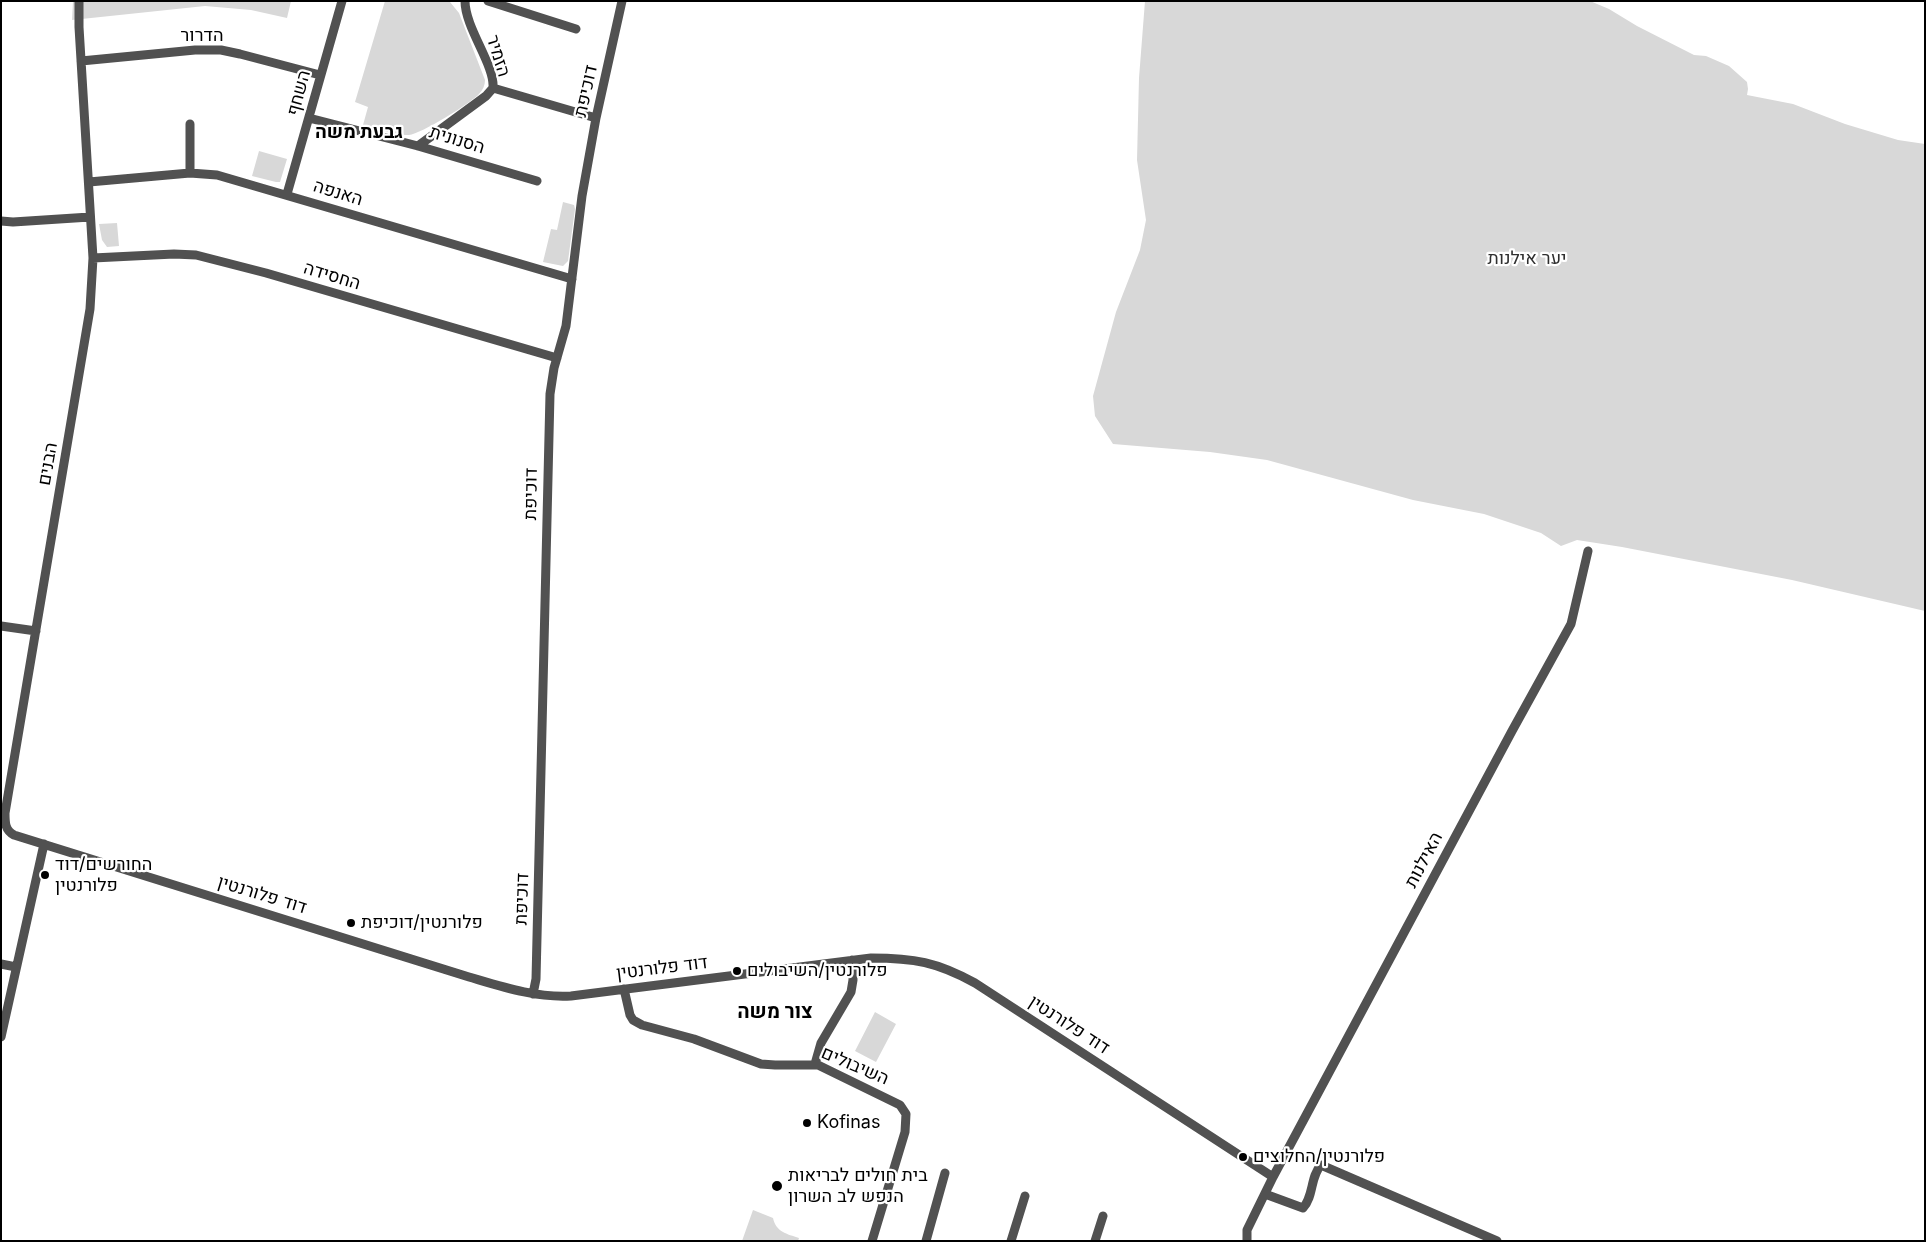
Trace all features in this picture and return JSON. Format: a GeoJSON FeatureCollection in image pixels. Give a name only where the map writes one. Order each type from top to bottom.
{"type":"FeatureCollection","features":[{"type":"Feature","properties":{"kind":"street","name":"הבנים"},"geometry":{"type":"LineString","coordinates":[[44,844],[8,832],[5,820],[90,309],[93,258],[79,1]]}},
{"type":"Feature","properties":{"kind":"street","name":"השחף"},"geometry":{"type":"LineString","coordinates":[[287,194],[342,1]]}},
{"type":"Feature","properties":{"kind":"street","name":"הזמיר"},"geometry":{"type":"LineString","coordinates":[[418,146],[486,96],[492,88],[491,76],[467,14],[465,1]]}},
{"type":"Feature","properties":{"kind":"street"},"geometry":{"type":"LineString","coordinates":[[488,1],[576,29]]}},
{"type":"Feature","properties":{"kind":"street","name":"דוכיפת"},"geometry":{"type":"LineString","coordinates":[[533,994],[536,979],[539,870],[548,408],[552,377],[564,336],[582,196],[596,118],[622,1]]}},
{"type":"Feature","properties":{"kind":"street","name":"הדרור"},"geometry":{"type":"LineString","coordinates":[[81,61],[196,50],[221,50],[320,75]]}},
{"type":"Feature","properties":{"kind":"street"},"geometry":{"type":"LineString","coordinates":[[492,88],[596,118]]}},
{"type":"Feature","properties":{"kind":"street","name":"הסנונית"},"geometry":{"type":"LineString","coordinates":[[309,118],[418,146],[537,181]]}},
{"type":"Feature","properties":{"kind":"street"},"geometry":{"type":"LineString","coordinates":[[190,124],[190,173]]}},
{"type":"Feature","properties":{"kind":"street","name":"האנפה"},"geometry":{"type":"LineString","coordinates":[[89,182],[190,173],[216,175],[287,194],[572,279]]}},
{"type":"Feature","properties":{"kind":"street"},"geometry":{"type":"LineString","coordinates":[[1,220],[13,222],[90,217]]}},
{"type":"Feature","properties":{"kind":"street","name":"החסידה"},"geometry":{"type":"LineString","coordinates":[[93,258],[174,254],[196,255],[266,273],[557,358]]}},
{"type":"Feature","properties":{"kind":"street","name":"האילנות"},"geometry":{"type":"LineString","coordinates":[[1247,1241],[1247,1230],[1273,1177],[1571,624],[1588,551]]}},
{"type":"Feature","properties":{"kind":"street"},"geometry":{"type":"LineString","coordinates":[[1,626],[36,631]]}},
{"type":"Feature","properties":{"kind":"street"},"geometry":{"type":"LineString","coordinates":[[1,1037],[44,844]]}},
{"type":"Feature","properties":{"kind":"street","name":"דוד פלורנטין"},"geometry":{"type":"LineString","coordinates":[[44,844],[469,977],[533,994],[565,996],[852,960],[880,958],[920,960],[936,964],[955,972],[1273,1177]]}},
{"type":"Feature","properties":{"kind":"street"},"geometry":{"type":"LineString","coordinates":[[814,1064],[821,1043],[851,992],[853,980],[852,960]]}},
{"type":"Feature","properties":{"kind":"street"},"geometry":{"type":"LineString","coordinates":[[1,964],[16,967]]}},
{"type":"Feature","properties":{"kind":"street","name":"השיבולים"},"geometry":{"type":"LineString","coordinates":[[624,989],[630,1015],[633,1020],[642,1024],[694,1039],[761,1064],[814,1064],[830,1069],[895,1102],[904,1110],[906,1114],[905,1132],[872,1241]]}},
{"type":"Feature","properties":{"kind":"street"},"geometry":{"type":"LineString","coordinates":[[1265,1194],[1303,1208],[1310,1201],[1316,1170],[1322,1165],[1497,1241]]}},
{"type":"Feature","properties":{"kind":"street"},"geometry":{"type":"LineString","coordinates":[[926,1241],[945,1173]]}},
{"type":"Feature","properties":{"kind":"street"},"geometry":{"type":"LineString","coordinates":[[1012,1241],[1025,1196]]}},
{"type":"Feature","properties":{"kind":"street"},"geometry":{"type":"LineString","coordinates":[[1096,1241],[1103,1216]]}},
{"type":"Feature","properties":{"kind":"green space"},"geometry":{"type":"Polygon","coordinates":[[[73,1],[291,1],[287,18],[251,10],[205,6],[72,20],[73,1]]]}},
{"type":"Feature","properties":{"kind":"green space"},"geometry":{"type":"Polygon","coordinates":[[[385,1],[450,2],[459,13],[485,80],[485,84],[480,92],[466,104],[446,118],[409,135],[392,133],[363,125],[368,107],[355,102],[385,1]]]}},
{"type":"Feature","properties":{"kind":"green space","name":"יער אילנות"},"geometry":{"type":"Polygon","coordinates":[[[1145,1],[1590,1],[1609,9],[1637,26],[1694,55],[1706,56],[1729,66],[1747,82],[1747,95],[1793,104],[1845,124],[1898,140],[1925,144],[1925,611],[1792,580],[1622,547],[1577,540],[1561,546],[1541,533],[1484,514],[1413,500],[1267,460],[1210,452],[1113,444],[1095,416],[1093,396],[1116,312],[1140,250],[1146,220],[1137,160],[1139,78],[1145,1]]]}},
{"type":"Feature","properties":{"kind":"green space"},"geometry":{"type":"Polygon","coordinates":[[[259,151],[287,159],[280,182],[252,176],[259,151]]]}},
{"type":"Feature","properties":{"kind":"green space"},"geometry":{"type":"Polygon","coordinates":[[[563,202],[574,205],[575,209],[568,261],[563,266],[543,262],[551,229],[557,230],[563,202]]]}},
{"type":"Feature","properties":{"kind":"green space"},"geometry":{"type":"Polygon","coordinates":[[[117,223],[119,246],[107,247],[102,240],[99,224],[117,223]]]}},
{"type":"Feature","properties":{"kind":"green space"},"geometry":{"type":"Polygon","coordinates":[[[875,1012],[896,1024],[876,1062],[855,1051],[875,1012]]]}},
{"type":"Feature","properties":{"kind":"green space"},"geometry":{"type":"Polygon","coordinates":[[[753,1210],[773,1218],[774,1223],[779,1229],[786,1234],[799,1238],[798,1241],[742,1241],[753,1210]]]}},
{"type":"Feature","properties":{"kind":"place","name":"החורשים/דוד פלורנטין"},"geometry":{"type":"Point","coordinates":[45,875]}},
{"type":"Feature","properties":{"kind":"place","name":"פלורנטין/דוכיפת"},"geometry":{"type":"Point","coordinates":[351,923]}},
{"type":"Feature","properties":{"kind":"place","name":"פלורנטין/השיבולים"},"geometry":{"type":"Point","coordinates":[737,971]}},
{"type":"Feature","properties":{"kind":"place","name":"Kofinas"},"geometry":{"type":"Point","coordinates":[807,1123]}},
{"type":"Feature","properties":{"kind":"place","name":"פלורנטין/החלוצים"},"geometry":{"type":"Point","coordinates":[1243,1157]}},
{"type":"Feature","properties":{"kind":"place","name":"בית חולים לבריאות הנפש לב השרון"},"geometry":{"type":"Point","coordinates":[777,1186]}},
{"type":"Feature","properties":{"kind":"district","name":"גבעת משה"},"geometry":{"type":"Point","coordinates":[359,132]}},
{"type":"Feature","properties":{"kind":"district","name":"צור משה"},"geometry":{"type":"Point","coordinates":[775,1012]}}]}
